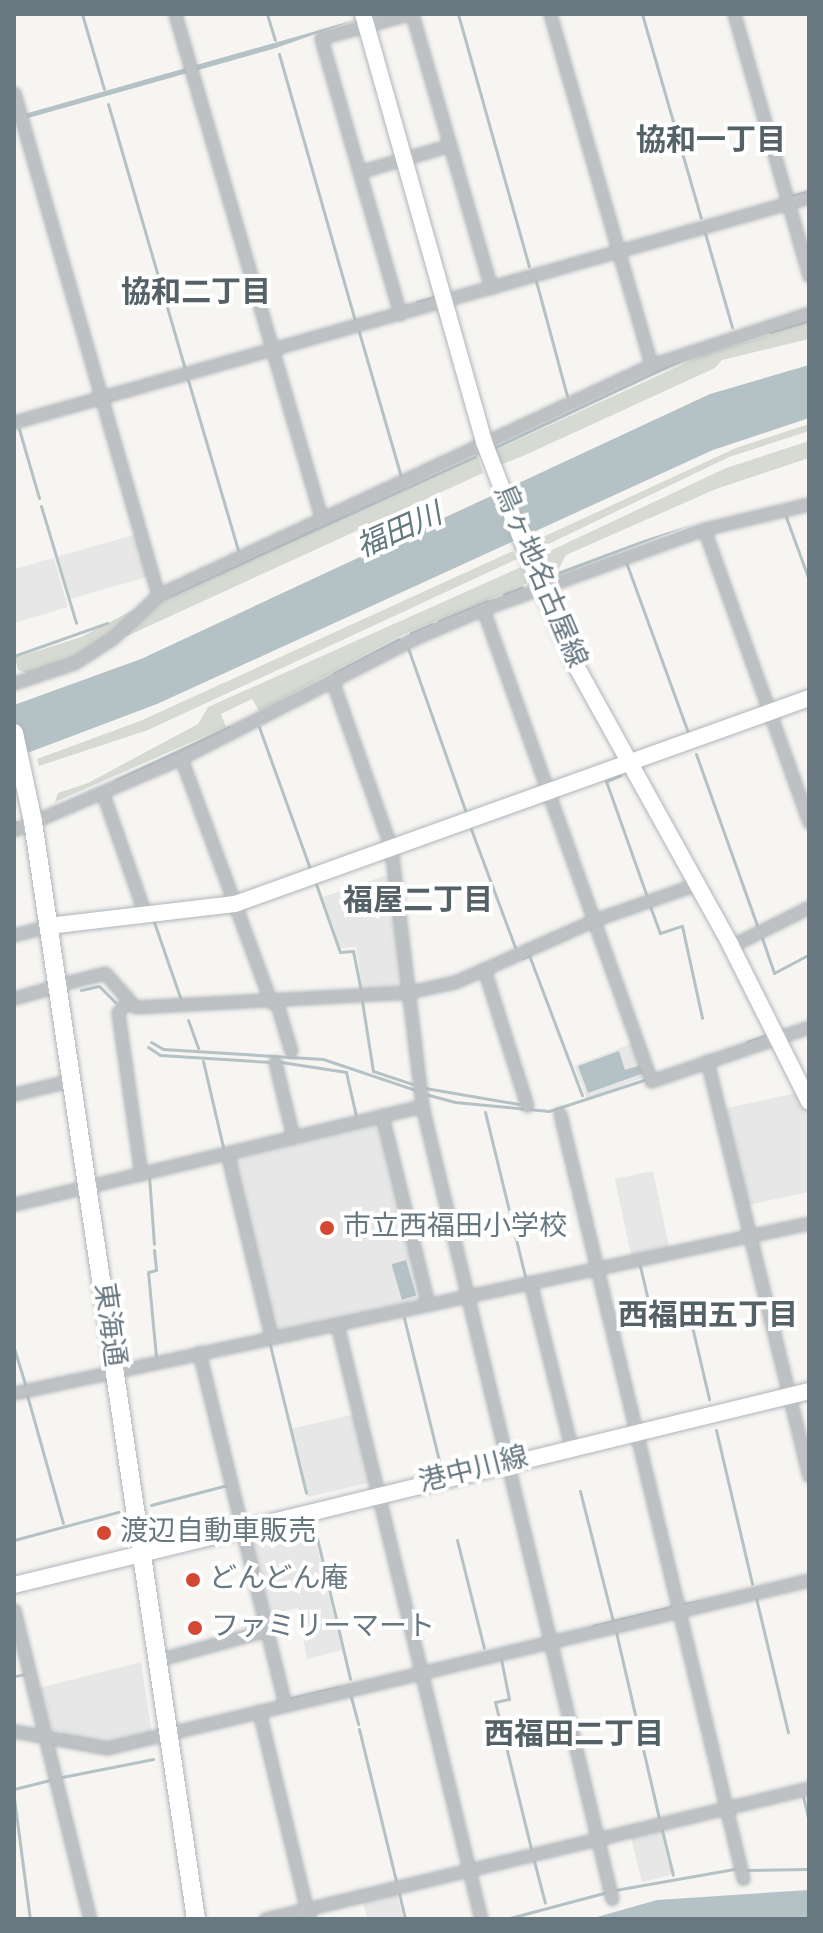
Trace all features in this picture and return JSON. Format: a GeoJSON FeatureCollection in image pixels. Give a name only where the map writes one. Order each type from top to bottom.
{"type":"FeatureCollection","features":[{"type":"Feature","properties":{"kind":"main road","name":"鳥ヶ地名古屋線"},"geometry":{"type":"LineString","coordinates":[[365,19],[447,300],[484,442],[527,554],[629,762],[731,946],[809,1102]]}},
{"type":"Feature","properties":{"kind":"main road"},"geometry":{"type":"LineString","coordinates":[[48,926],[235,904],[809,698]]}},
{"type":"Feature","properties":{"kind":"main road","name":"東海通"},"geometry":{"type":"LineString","coordinates":[[14,733],[20,775],[33,822],[196,1919]]}},
{"type":"Feature","properties":{"kind":"main road","name":"港中川線"},"geometry":{"type":"LineString","coordinates":[[15,1581],[809,1391]]}},
{"type":"Feature","properties":{"kind":"street"},"geometry":{"type":"LineString","coordinates":[[175,14],[321,517]]}},
{"type":"Feature","properties":{"kind":"street"},"geometry":{"type":"LineString","coordinates":[[400,314],[321,38],[365,19],[410,14],[491,288]]}},
{"type":"Feature","properties":{"kind":"street"},"geometry":{"type":"LineString","coordinates":[[550,14],[651,365]]}},
{"type":"Feature","properties":{"kind":"street"},"geometry":{"type":"LineString","coordinates":[[734,14],[809,275]]}},
{"type":"Feature","properties":{"kind":"street"},"geometry":{"type":"LineString","coordinates":[[14,93],[158,595]]}},
{"type":"Feature","properties":{"kind":"street"},"geometry":{"type":"LineString","coordinates":[[359,172],[450,145]]}},
{"type":"Feature","properties":{"kind":"street"},"geometry":{"type":"LineString","coordinates":[[14,422],[809,197]]}},
{"type":"Feature","properties":{"kind":"street"},"geometry":{"type":"LineString","coordinates":[[14,683],[74,663],[113,638],[158,595],[321,517],[651,365],[809,313]]}},
{"type":"Feature","properties":{"kind":"street"},"geometry":{"type":"LineString","coordinates":[[14,830],[181,758],[483,609],[704,529],[809,504]]}},
{"type":"Feature","properties":{"kind":"street"},"geometry":{"type":"LineString","coordinates":[[704,529],[809,823]]}},
{"type":"Feature","properties":{"kind":"street"},"geometry":{"type":"LineString","coordinates":[[483,609],[650,1078],[707,1061],[809,1019]]}},
{"type":"Feature","properties":{"kind":"street"},"geometry":{"type":"LineString","coordinates":[[333,683],[391,848],[422,1106],[612,1899]]}},
{"type":"Feature","properties":{"kind":"street"},"geometry":{"type":"LineString","coordinates":[[181,758],[291,1051]]}},
{"type":"Feature","properties":{"kind":"street"},"geometry":{"type":"LineString","coordinates":[[103,794],[145,914]]}},
{"type":"Feature","properties":{"kind":"street"},"geometry":{"type":"LineString","coordinates":[[14,998],[105,973],[135,1007],[274,1002],[409,992],[484,969],[594,920],[697,884]]}},
{"type":"Feature","properties":{"kind":"street"},"geometry":{"type":"LineString","coordinates":[[731,946],[809,907]]}},
{"type":"Feature","properties":{"kind":"street"},"geometry":{"type":"LineString","coordinates":[[14,935],[48,926]]}},
{"type":"Feature","properties":{"kind":"street"},"geometry":{"type":"LineString","coordinates":[[484,969],[527,1105]]}},
{"type":"Feature","properties":{"kind":"street"},"geometry":{"type":"LineString","coordinates":[[128,999],[118,1013],[141,1174]]}},
{"type":"Feature","properties":{"kind":"street"},"geometry":{"type":"LineString","coordinates":[[775,1032],[809,1027]]}},
{"type":"Feature","properties":{"kind":"street"},"geometry":{"type":"LineString","coordinates":[[707,1061],[809,1476]]}},
{"type":"Feature","properties":{"kind":"street"},"geometry":{"type":"LineString","coordinates":[[275,1062],[293,1137]]}},
{"type":"Feature","properties":{"kind":"street"},"geometry":{"type":"LineString","coordinates":[[14,1094],[72,1080]]}},
{"type":"Feature","properties":{"kind":"street"},"geometry":{"type":"LineString","coordinates":[[14,1204],[422,1106]]}},
{"type":"Feature","properties":{"kind":"street"},"geometry":{"type":"LineString","coordinates":[[560,1114],[743,1878]]}},
{"type":"Feature","properties":{"kind":"street"},"geometry":{"type":"LineString","coordinates":[[382,1115],[428,1304]]}},
{"type":"Feature","properties":{"kind":"street"},"geometry":{"type":"LineString","coordinates":[[227,1153],[271,1336]]}},
{"type":"Feature","properties":{"kind":"street"},"geometry":{"type":"LineString","coordinates":[[14,1393],[809,1223]]}},
{"type":"Feature","properties":{"kind":"street"},"geometry":{"type":"LineString","coordinates":[[530,1282],[571,1447]]}},
{"type":"Feature","properties":{"kind":"street"},"geometry":{"type":"LineString","coordinates":[[337,1324],[481,1919]]}},
{"type":"Feature","properties":{"kind":"street"},"geometry":{"type":"LineString","coordinates":[[199,1352],[285,1705]]}},
{"type":"Feature","properties":{"kind":"street"},"geometry":{"type":"LineString","coordinates":[[14,1731],[100,1749],[809,1580]]}},
{"type":"Feature","properties":{"kind":"street"},"geometry":{"type":"LineString","coordinates":[[14,1610],[49,1739],[90,1919]]}},
{"type":"Feature","properties":{"kind":"street"},"geometry":{"type":"LineString","coordinates":[[157,1660],[267,1630]]}},
{"type":"Feature","properties":{"kind":"street"},"geometry":{"type":"LineString","coordinates":[[259,1711],[307,1914]]}},
{"type":"Feature","properties":{"kind":"street"},"geometry":{"type":"LineString","coordinates":[[265,1919],[307,1914],[468,1870],[809,1788]]}},
{"type":"Feature","properties":{"kind":"shaded area"},"geometry":{"type":"Polygon","coordinates":[[[358,19],[276,48],[14,122],[14,117],[358,19]]]}},
{"type":"Feature","properties":{"kind":"shaded area"},"geometry":{"type":"Polygon","coordinates":[[[809,323],[809,339],[722,360],[715,368],[523,456],[500,465],[493,451],[701,356],[809,323]]]}},
{"type":"Feature","properties":{"kind":"shaded area"},"geometry":{"type":"Polygon","coordinates":[[[809,365],[809,418],[713,450],[157,704],[14,758],[14,705],[141,659],[710,394],[809,365]]]}},
{"type":"Feature","properties":{"kind":"shaded area"},"geometry":{"type":"Polygon","coordinates":[[[809,424],[809,431],[729,457],[534,551],[530,543],[736,448],[809,424]]]}},
{"type":"Feature","properties":{"kind":"shaded area"},"geometry":{"type":"Polygon","coordinates":[[[809,441],[809,458],[716,489],[566,555],[558,570],[543,575],[538,562],[552,550],[726,468],[809,441]]]}},
{"type":"Feature","properties":{"kind":"shaded area"},"geometry":{"type":"Polygon","coordinates":[[[476,451],[483,473],[116,641],[162,597],[164,601],[475,459],[476,451]]]}},
{"type":"Feature","properties":{"kind":"shaded area"},"geometry":{"type":"Polygon","coordinates":[[[691,525],[548,579],[547,576],[691,525]]]}},
{"type":"Feature","properties":{"kind":"shaded area"},"geometry":{"type":"Polygon","coordinates":[[[137,534],[149,576],[70,599],[58,557],[137,534]]]}},
{"type":"Feature","properties":{"kind":"shaded area"},"geometry":{"type":"Polygon","coordinates":[[[513,551],[517,559],[148,730],[39,766],[37,759],[140,721],[513,551]]]}},
{"type":"Feature","properties":{"kind":"shaded area"},"geometry":{"type":"Polygon","coordinates":[[[54,558],[68,607],[14,623],[14,569],[54,558]]]}},
{"type":"Feature","properties":{"kind":"shaded area"},"geometry":{"type":"Polygon","coordinates":[[[521,567],[528,583],[404,634],[259,711],[252,699],[221,714],[226,727],[55,802],[58,793],[88,783],[198,724],[208,707],[521,567]]]}},
{"type":"Feature","properties":{"kind":"shaded area"},"geometry":{"type":"Polygon","coordinates":[[[135,609],[110,636],[71,660],[30,674],[18,670],[15,658],[81,637],[135,609]]]}},
{"type":"Feature","properties":{"kind":"shaded area"},"geometry":{"type":"Polygon","coordinates":[[[390,874],[403,986],[363,992],[356,947],[340,948],[323,897],[390,874]]]}},
{"type":"Feature","properties":{"kind":"shaded area"},"geometry":{"type":"Polygon","coordinates":[[[633,1043],[646,1077],[587,1099],[574,1066],[633,1043]]]}},
{"type":"Feature","properties":{"kind":"shaded area"},"geometry":{"type":"Polygon","coordinates":[[[619,1051],[625,1070],[641,1065],[644,1073],[588,1093],[578,1066],[619,1051]]]}},
{"type":"Feature","properties":{"kind":"shaded area"},"geometry":{"type":"Polygon","coordinates":[[[800,1092],[809,1110],[809,1192],[747,1205],[723,1109],[800,1092]]]}},
{"type":"Feature","properties":{"kind":"shaded area","name":"市立西福田小学校"},"geometry":{"type":"Polygon","coordinates":[[[379,1120],[424,1299],[277,1335],[232,1157],[379,1120]]]}},
{"type":"Feature","properties":{"kind":"shaded area"},"geometry":{"type":"Polygon","coordinates":[[[653,1171],[670,1249],[631,1257],[615,1179],[653,1171]]]}},
{"type":"Feature","properties":{"kind":"shaded area"},"geometry":{"type":"Polygon","coordinates":[[[406,1260],[416,1296],[402,1300],[392,1264],[406,1260]]]}},
{"type":"Feature","properties":{"kind":"shaded area"},"geometry":{"type":"Polygon","coordinates":[[[356,1414],[372,1482],[307,1497],[292,1429],[356,1414]]]}},
{"type":"Feature","properties":{"kind":"shaded area"},"geometry":{"type":"Polygon","coordinates":[[[312,1526],[342,1650],[307,1659],[298,1608],[267,1615],[249,1540],[312,1526]]]}},
{"type":"Feature","properties":{"kind":"shaded area"},"geometry":{"type":"Polygon","coordinates":[[[141,1662],[152,1734],[106,1745],[64,1739],[62,1731],[50,1730],[40,1688],[141,1662]]]}},
{"type":"Feature","properties":{"kind":"shaded area"},"geometry":{"type":"Polygon","coordinates":[[[661,1830],[672,1875],[642,1882],[631,1837],[661,1830]]]}},
{"type":"Feature","properties":{"kind":"shaded area"},"geometry":{"type":"Polygon","coordinates":[[[809,1890],[809,1919],[590,1919],[657,1900],[809,1890]]]}},
{"type":"Feature","properties":{"kind":"shaded area"},"geometry":{"type":"Polygon","coordinates":[[[397,1893],[403,1919],[367,1919],[363,1901],[397,1893]]]}},
{"type":"Feature","properties":{"kind":"waterway"},"geometry":{"type":"LineString","coordinates":[[82,14],[104,89]]}},
{"type":"Feature","properties":{"kind":"waterway"},"geometry":{"type":"LineString","coordinates":[[267,14],[275,40]]}},
{"type":"Feature","properties":{"kind":"waterway"},"geometry":{"type":"LineString","coordinates":[[458,14],[529,266]]}},
{"type":"Feature","properties":{"kind":"waterway"},"geometry":{"type":"LineString","coordinates":[[642,14],[701,218]]}},
{"type":"Feature","properties":{"kind":"waterway"},"geometry":{"type":"LineString","coordinates":[[279,54],[355,320]]}},
{"type":"Feature","properties":{"kind":"waterway"},"geometry":{"type":"LineString","coordinates":[[108,104],[185,369]]}},
{"type":"Feature","properties":{"kind":"waterway"},"geometry":{"type":"LineString","coordinates":[[792,196],[809,191]]}},
{"type":"Feature","properties":{"kind":"waterway"},"geometry":{"type":"LineString","coordinates":[[705,233],[732,327]]}},
{"type":"Feature","properties":{"kind":"waterway"},"geometry":{"type":"LineString","coordinates":[[536,281],[567,396]]}},
{"type":"Feature","properties":{"kind":"waterway"},"geometry":{"type":"LineString","coordinates":[[417,302],[436,297]]}},
{"type":"Feature","properties":{"kind":"waterway"},"geometry":{"type":"LineString","coordinates":[[770,332],[809,321]]}},
{"type":"Feature","properties":{"kind":"waterway"},"geometry":{"type":"LineString","coordinates":[[359,332],[401,477]]}},
{"type":"Feature","properties":{"kind":"waterway"},"geometry":{"type":"LineString","coordinates":[[494,448],[679,361]]}},
{"type":"Feature","properties":{"kind":"waterway"},"geometry":{"type":"LineString","coordinates":[[188,380],[238,550]]}},
{"type":"Feature","properties":{"kind":"waterway"},"geometry":{"type":"LineString","coordinates":[[19,429],[39,498]]}},
{"type":"Feature","properties":{"kind":"waterway"},"geometry":{"type":"LineString","coordinates":[[165,598],[474,457]]}},
{"type":"Feature","properties":{"kind":"waterway"},"geometry":{"type":"LineString","coordinates":[[41,506],[76,623]]}},
{"type":"Feature","properties":{"kind":"waterway"},"geometry":{"type":"LineString","coordinates":[[786,517],[809,580]]}},
{"type":"Feature","properties":{"kind":"waterway"},"geometry":{"type":"LineString","coordinates":[[626,562],[689,735]]}},
{"type":"Feature","properties":{"kind":"waterway"},"geometry":{"type":"LineString","coordinates":[[504,594],[522,587]]}},
{"type":"Feature","properties":{"kind":"waterway"},"geometry":{"type":"LineString","coordinates":[[439,621],[488,601]]}},
{"type":"Feature","properties":{"kind":"waterway"},"geometry":{"type":"LineString","coordinates":[[14,656],[107,623]]}},
{"type":"Feature","properties":{"kind":"waterway"},"geometry":{"type":"LineString","coordinates":[[411,633],[432,624]]}},
{"type":"Feature","properties":{"kind":"waterway"},"geometry":{"type":"LineString","coordinates":[[334,673],[399,639]]}},
{"type":"Feature","properties":{"kind":"waterway"},"geometry":{"type":"LineString","coordinates":[[408,648],[466,813]]}},
{"type":"Feature","properties":{"kind":"waterway"},"geometry":{"type":"LineString","coordinates":[[116,780],[229,727]]}},
{"type":"Feature","properties":{"kind":"waterway"},"geometry":{"type":"LineString","coordinates":[[259,727],[310,869]]}},
{"type":"Feature","properties":{"kind":"waterway"},"geometry":{"type":"LineString","coordinates":[[696,754],[757,925]]}},
{"type":"Feature","properties":{"kind":"waterway"},"geometry":{"type":"LineString","coordinates":[[621,775],[606,781],[646,894]]}},
{"type":"Feature","properties":{"kind":"waterway"},"geometry":{"type":"LineString","coordinates":[[471,829],[515,947]]}},
{"type":"Feature","properties":{"kind":"waterway"},"geometry":{"type":"LineString","coordinates":[[316,884],[340,952],[353,951],[361,991]]}},
{"type":"Feature","properties":{"kind":"waterway"},"geometry":{"type":"LineString","coordinates":[[650,906],[660,933],[682,926],[702,1018]]}},
{"type":"Feature","properties":{"kind":"waterway"},"geometry":{"type":"LineString","coordinates":[[154,922],[181,1000]]}},
{"type":"Feature","properties":{"kind":"waterway"},"geometry":{"type":"LineString","coordinates":[[762,938],[774,973],[809,954]]}},
{"type":"Feature","properties":{"kind":"waterway"},"geometry":{"type":"LineString","coordinates":[[523,958],[529,955],[582,1095]]}},
{"type":"Feature","properties":{"kind":"waterway"},"geometry":{"type":"LineString","coordinates":[[81,990],[99,986],[115,1002]]}},
{"type":"Feature","properties":{"kind":"waterway"},"geometry":{"type":"LineString","coordinates":[[362,1001],[373,1071],[412,1084]]}},
{"type":"Feature","properties":{"kind":"waterway"},"geometry":{"type":"LineString","coordinates":[[188,1020],[198,1048]]}},
{"type":"Feature","properties":{"kind":"waterway"},"geometry":{"type":"LineString","coordinates":[[747,1042],[770,1034]]}},
{"type":"Feature","properties":{"kind":"waterway"},"geometry":{"type":"LineString","coordinates":[[151,1042],[163,1049],[323,1059],[415,1090]]}},
{"type":"Feature","properties":{"kind":"waterway"},"geometry":{"type":"LineString","coordinates":[[148,1047],[160,1055],[271,1062]]}},
{"type":"Feature","properties":{"kind":"waterway"},"geometry":{"type":"LineString","coordinates":[[203,1061],[223,1147]]}},
{"type":"Feature","properties":{"kind":"waterway"},"geometry":{"type":"LineString","coordinates":[[281,1062],[346,1072],[356,1116]]}},
{"type":"Feature","properties":{"kind":"waterway"},"geometry":{"type":"LineString","coordinates":[[425,1094],[455,1102],[549,1111],[647,1079]]}},
{"type":"Feature","properties":{"kind":"waterway"},"geometry":{"type":"LineString","coordinates":[[425,1088],[519,1104]]}},
{"type":"Feature","properties":{"kind":"waterway"},"geometry":{"type":"LineString","coordinates":[[485,1112],[525,1276]]}},
{"type":"Feature","properties":{"kind":"waterway"},"geometry":{"type":"LineString","coordinates":[[149,1176],[154,1244]]}},
{"type":"Feature","properties":{"kind":"waterway"},"geometry":{"type":"LineString","coordinates":[[154,1250],[156,1270],[148,1272],[156,1356]]}},
{"type":"Feature","properties":{"kind":"waterway"},"geometry":{"type":"LineString","coordinates":[[640,1266],[651,1313],[687,1305],[709,1399]]}},
{"type":"Feature","properties":{"kind":"waterway"},"geometry":{"type":"LineString","coordinates":[[404,1318],[440,1465]]}},
{"type":"Feature","properties":{"kind":"waterway"},"geometry":{"type":"LineString","coordinates":[[270,1345],[306,1493]]}},
{"type":"Feature","properties":{"kind":"waterway"},"geometry":{"type":"LineString","coordinates":[[14,1348],[25,1385]]}},
{"type":"Feature","properties":{"kind":"waterway"},"geometry":{"type":"LineString","coordinates":[[27,1395],[63,1523]]}},
{"type":"Feature","properties":{"kind":"waterway"},"geometry":{"type":"LineString","coordinates":[[716,1430],[752,1584]]}},
{"type":"Feature","properties":{"kind":"waterway"},"geometry":{"type":"LineString","coordinates":[[151,1505],[227,1485]]}},
{"type":"Feature","properties":{"kind":"waterway"},"geometry":{"type":"LineString","coordinates":[[580,1491],[613,1621]]}},
{"type":"Feature","properties":{"kind":"waterway"},"geometry":{"type":"LineString","coordinates":[[14,1540],[118,1512]]}},
{"type":"Feature","properties":{"kind":"waterway"},"geometry":{"type":"LineString","coordinates":[[314,1525],[350,1679]]}},
{"type":"Feature","properties":{"kind":"waterway"},"geometry":{"type":"LineString","coordinates":[[457,1540],[484,1648]]}},
{"type":"Feature","properties":{"kind":"waterway"},"geometry":{"type":"LineString","coordinates":[[756,1598],[788,1732]]}},
{"type":"Feature","properties":{"kind":"waterway"},"geometry":{"type":"LineString","coordinates":[[680,1605],[700,1601]]}},
{"type":"Feature","properties":{"kind":"waterway"},"geometry":{"type":"LineString","coordinates":[[593,1626],[671,1607]]}},
{"type":"Feature","properties":{"kind":"waterway"},"geometry":{"type":"LineString","coordinates":[[616,1632],[659,1818]]}},
{"type":"Feature","properties":{"kind":"waterway"},"geometry":{"type":"LineString","coordinates":[[501,1659],[509,1699],[495,1702],[531,1849]]}},
{"type":"Feature","properties":{"kind":"waterway"},"geometry":{"type":"LineString","coordinates":[[14,1676],[26,1674]]}},
{"type":"Feature","properties":{"kind":"waterway"},"geometry":{"type":"LineString","coordinates":[[288,1699],[338,1687]]}},
{"type":"Feature","properties":{"kind":"waterway"},"geometry":{"type":"LineString","coordinates":[[351,1697],[358,1724]]}},
{"type":"Feature","properties":{"kind":"waterway"},"geometry":{"type":"LineString","coordinates":[[359,1729],[396,1881]]}},
{"type":"Feature","properties":{"kind":"waterway"},"geometry":{"type":"LineString","coordinates":[[62,1777],[153,1759]]}},
{"type":"Feature","properties":{"kind":"waterway"},"geometry":{"type":"LineString","coordinates":[[14,1789],[51,1780]]}},
{"type":"Feature","properties":{"kind":"waterway"},"geometry":{"type":"LineString","coordinates":[[803,1796],[809,1823]]}},
{"type":"Feature","properties":{"kind":"waterway"},"geometry":{"type":"LineString","coordinates":[[14,1798],[30,1919]]}},
{"type":"Feature","properties":{"kind":"waterway"},"geometry":{"type":"LineString","coordinates":[[662,1830],[673,1875]]}},
{"type":"Feature","properties":{"kind":"waterway"},"geometry":{"type":"LineString","coordinates":[[534,1861],[545,1903]]}},
{"type":"Feature","properties":{"kind":"waterway"},"geometry":{"type":"LineString","coordinates":[[615,1890],[734,1869]]}},
{"type":"Feature","properties":{"kind":"waterway"},"geometry":{"type":"LineString","coordinates":[[745,1870],[809,1869]]}},
{"type":"Feature","properties":{"kind":"waterway"},"geometry":{"type":"LineString","coordinates":[[399,1893],[405,1919]]}},
{"type":"Feature","properties":{"kind":"waterway"},"geometry":{"type":"LineString","coordinates":[[506,1919],[604,1893]]}},
{"type":"Feature","properties":{"kind":"place","name":"市立西福田小学校"},"geometry":{"type":"Point","coordinates":[327,1228]}},
{"type":"Feature","properties":{"kind":"place","name":"渡辺自動車販売"},"geometry":{"type":"Point","coordinates":[104,1533]}},
{"type":"Feature","properties":{"kind":"place","name":"どんどん庵"},"geometry":{"type":"Point","coordinates":[193,1580]}},
{"type":"Feature","properties":{"kind":"place","name":"ファミリーマート"},"geometry":{"type":"Point","coordinates":[195,1628]}},
{"type":"Feature","properties":{"kind":"district","name":"協和一丁目"},"geometry":{"type":"Point","coordinates":[711,143]}},
{"type":"Feature","properties":{"kind":"district","name":"協和二丁目"},"geometry":{"type":"Point","coordinates":[196,295]}},
{"type":"Feature","properties":{"kind":"district","name":"福屋二丁目"},"geometry":{"type":"Point","coordinates":[418,903]}},
{"type":"Feature","properties":{"kind":"district","name":"西福田五丁目"},"geometry":{"type":"Point","coordinates":[708,1318]}},
{"type":"Feature","properties":{"kind":"district","name":"西福田二丁目"},"geometry":{"type":"Point","coordinates":[574,1737]}},
{"type":"Feature","properties":{"kind":"water label","name":"福田川"},"geometry":{"type":"Point","coordinates":[400,533]}}]}
